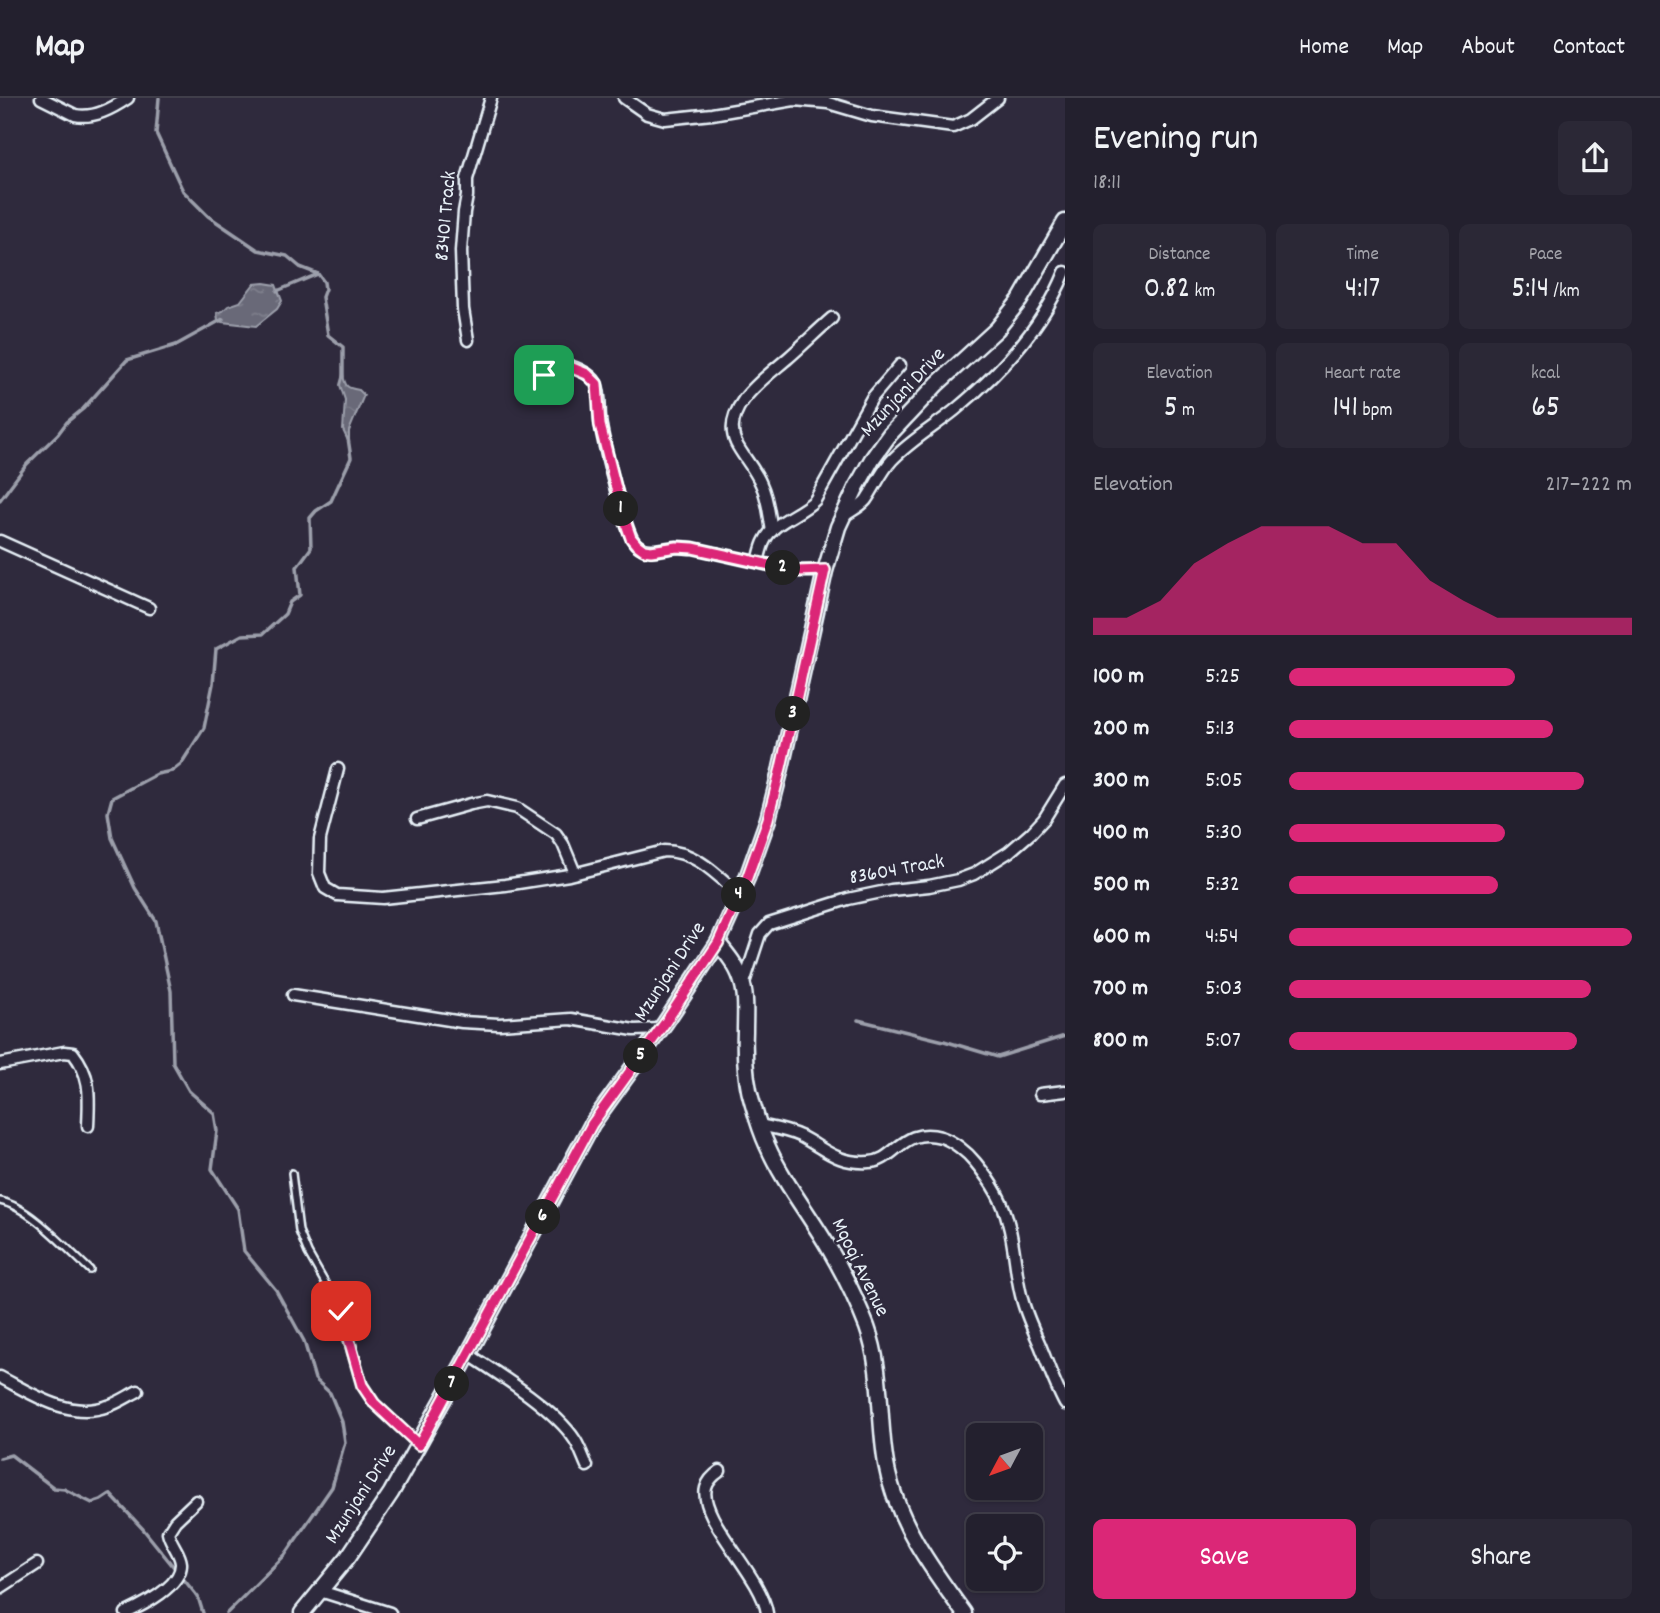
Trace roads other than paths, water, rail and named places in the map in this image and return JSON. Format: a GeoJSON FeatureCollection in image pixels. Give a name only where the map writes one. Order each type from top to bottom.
{"type":"FeatureCollection","features":[{"type":"Feature","properties":{"kind":"main road","name":"Mzunjani Drive"},"geometry":{"type":"LineString","coordinates":[[302,1613],[348,1557],[391,1493],[592,1124],[661,1029],[718,943],[747,878],[768,819],[825,570],[843,516],[857,486],[890,434],[929,392],[997,329],[1020,300],[1065,222]]}},
{"type":"Feature","properties":{"kind":"main road","name":"Mqoqi Avenue"},"geometry":{"type":"LineString","coordinates":[[718,943],[733,962],[745,992],[746,1075],[759,1125],[768,1147],[831,1251],[863,1318],[875,1357],[886,1464],[892,1489],[921,1550],[964,1613]]}},
{"type":"Feature","properties":{"kind":"street"},"geometry":{"type":"LineString","coordinates":[[41,98],[81,116],[97,113],[128,98]]}},
{"type":"Feature","properties":{"kind":"street","name":"83401 Track"},"geometry":{"type":"LineString","coordinates":[[468,340],[463,309],[461,251],[467,179],[491,98]]}},
{"type":"Feature","properties":{"kind":"street"},"geometry":{"type":"LineString","coordinates":[[624,98],[646,114],[665,119],[794,100],[828,103],[872,116],[953,127],[971,119],[998,98]]}},
{"type":"Feature","properties":{"kind":"street"},"geometry":{"type":"LineString","coordinates":[[843,516],[865,502],[891,461],[915,439],[954,411],[1006,364],[1055,296],[1065,272]]}},
{"type":"Feature","properties":{"kind":"street"},"geometry":{"type":"LineString","coordinates":[[1055,296],[1065,305]]}},
{"type":"Feature","properties":{"kind":"street"},"geometry":{"type":"LineString","coordinates":[[772,531],[762,486],[735,441],[734,420],[739,407],[765,375],[786,360],[832,318]]}},
{"type":"Feature","properties":{"kind":"street"},"geometry":{"type":"LineString","coordinates":[[537,382],[551,369],[565,365],[587,374],[597,384],[600,425],[622,512],[631,538],[644,550],[693,548],[797,571],[825,570]]}},
{"type":"Feature","properties":{"kind":"street"},"geometry":{"type":"LineString","coordinates":[[758,562],[765,540],[772,531],[807,508],[814,500],[872,398],[900,365]]}},
{"type":"Feature","properties":{"kind":"street"},"geometry":{"type":"LineString","coordinates":[[0,541],[149,608]]}},
{"type":"Feature","properties":{"kind":"street"},"geometry":{"type":"LineString","coordinates":[[338,769],[320,839],[319,873],[321,883],[330,892],[346,897],[383,898],[444,892],[575,873],[664,851],[678,851],[702,863],[740,895]]}},
{"type":"Feature","properties":{"kind":"street","name":"83604 Track"},"geometry":{"type":"LineString","coordinates":[[743,986],[760,934],[769,924],[848,899],[948,882],[974,874],[1009,852],[1031,833],[1065,785]]}},
{"type":"Feature","properties":{"kind":"street"},"geometry":{"type":"LineString","coordinates":[[417,819],[487,801],[517,808],[556,834],[575,873]]}},
{"type":"Feature","properties":{"kind":"street"},"geometry":{"type":"LineString","coordinates":[[293,995],[462,1022],[499,1024],[571,1019],[634,1030],[661,1029]]}},
{"type":"Feature","properties":{"kind":"street"},"geometry":{"type":"LineString","coordinates":[[0,1064],[64,1052],[73,1053],[86,1073],[88,1126]]}},
{"type":"Feature","properties":{"kind":"street"},"geometry":{"type":"LineString","coordinates":[[1040,1094],[1065,1091]]}},
{"type":"Feature","properties":{"kind":"street"},"geometry":{"type":"LineString","coordinates":[[759,1125],[787,1131],[838,1158],[856,1162],[870,1163],[880,1160],[907,1140],[931,1136],[943,1138],[971,1157],[988,1177],[1004,1210],[1021,1295],[1065,1404]]}},
{"type":"Feature","properties":{"kind":"street"},"geometry":{"type":"LineString","coordinates":[[468,1354],[547,1411],[576,1442],[587,1465]]}},
{"type":"Feature","properties":{"kind":"street"},"geometry":{"type":"LineString","coordinates":[[0,1377],[41,1399],[64,1408],[83,1410],[107,1407],[138,1391]]}},
{"type":"Feature","properties":{"kind":"street"},"geometry":{"type":"LineString","coordinates":[[720,1471],[706,1487],[705,1501],[714,1520],[759,1590],[767,1613]]}},
{"type":"Feature","properties":{"kind":"street"},"geometry":{"type":"LineString","coordinates":[[126,1613],[159,1595],[176,1577],[182,1565],[169,1532],[175,1521],[196,1501]]}},
{"type":"Feature","properties":{"kind":"street"},"geometry":{"type":"LineString","coordinates":[[0,1588],[37,1564]]}},
{"type":"Feature","properties":{"kind":"street"},"geometry":{"type":"LineString","coordinates":[[320,1591],[390,1613]]}},
{"type":"Feature","properties":{"kind":"lane"},"geometry":{"type":"LineString","coordinates":[[292,1173],[302,1242],[341,1311],[362,1385],[374,1403],[419,1445]]}},
{"type":"Feature","properties":{"kind":"lane"},"geometry":{"type":"LineString","coordinates":[[0,1201],[19,1208],[36,1221],[90,1270]]}},
{"type":"Feature","properties":{"kind":"water"},"geometry":{"type":"Polygon","coordinates":[[[254,284],[276,285],[282,301],[277,309],[256,326],[218,320],[217,313],[240,302],[254,284]]]}},
{"type":"Feature","properties":{"kind":"water"},"geometry":{"type":"Polygon","coordinates":[[[343,374],[348,386],[364,395],[349,431],[349,443],[343,430],[345,400],[340,385],[343,374]]]}},
{"type":"Feature","properties":{"kind":"waterway"},"geometry":{"type":"LineString","coordinates":[[159,98],[156,133],[183,191],[208,216],[258,250],[287,256],[300,267],[318,274],[324,282],[322,297],[328,335],[343,347],[343,377]]}},
{"type":"Feature","properties":{"kind":"waterway"},"geometry":{"type":"LineString","coordinates":[[277,291],[318,274]]}},
{"type":"Feature","properties":{"kind":"waterway"},"geometry":{"type":"LineString","coordinates":[[0,500],[27,464],[83,409],[127,360],[176,345],[223,319]]}},
{"type":"Feature","properties":{"kind":"waterway"},"geometry":{"type":"LineString","coordinates":[[227,1613],[285,1555],[332,1487],[345,1442],[342,1422],[330,1393],[315,1379],[304,1341],[276,1290],[244,1251],[238,1209],[212,1169],[217,1131],[214,1113],[189,1091],[173,1063],[171,991],[156,921],[135,888],[112,838],[108,813],[112,798],[157,774],[172,771],[181,764],[204,728],[213,684],[216,649],[242,635],[263,634],[285,614],[290,602],[300,595],[297,567],[311,548],[310,518],[331,501],[351,458],[348,438]]}},
{"type":"Feature","properties":{"kind":"waterway"},"geometry":{"type":"LineString","coordinates":[[858,1020],[998,1057],[1065,1036]]}},
{"type":"Feature","properties":{"kind":"waterway"},"geometry":{"type":"LineString","coordinates":[[0,1458],[11,1455],[54,1488],[64,1489],[92,1503],[110,1494],[143,1529],[198,1597],[203,1613]]}}]}
